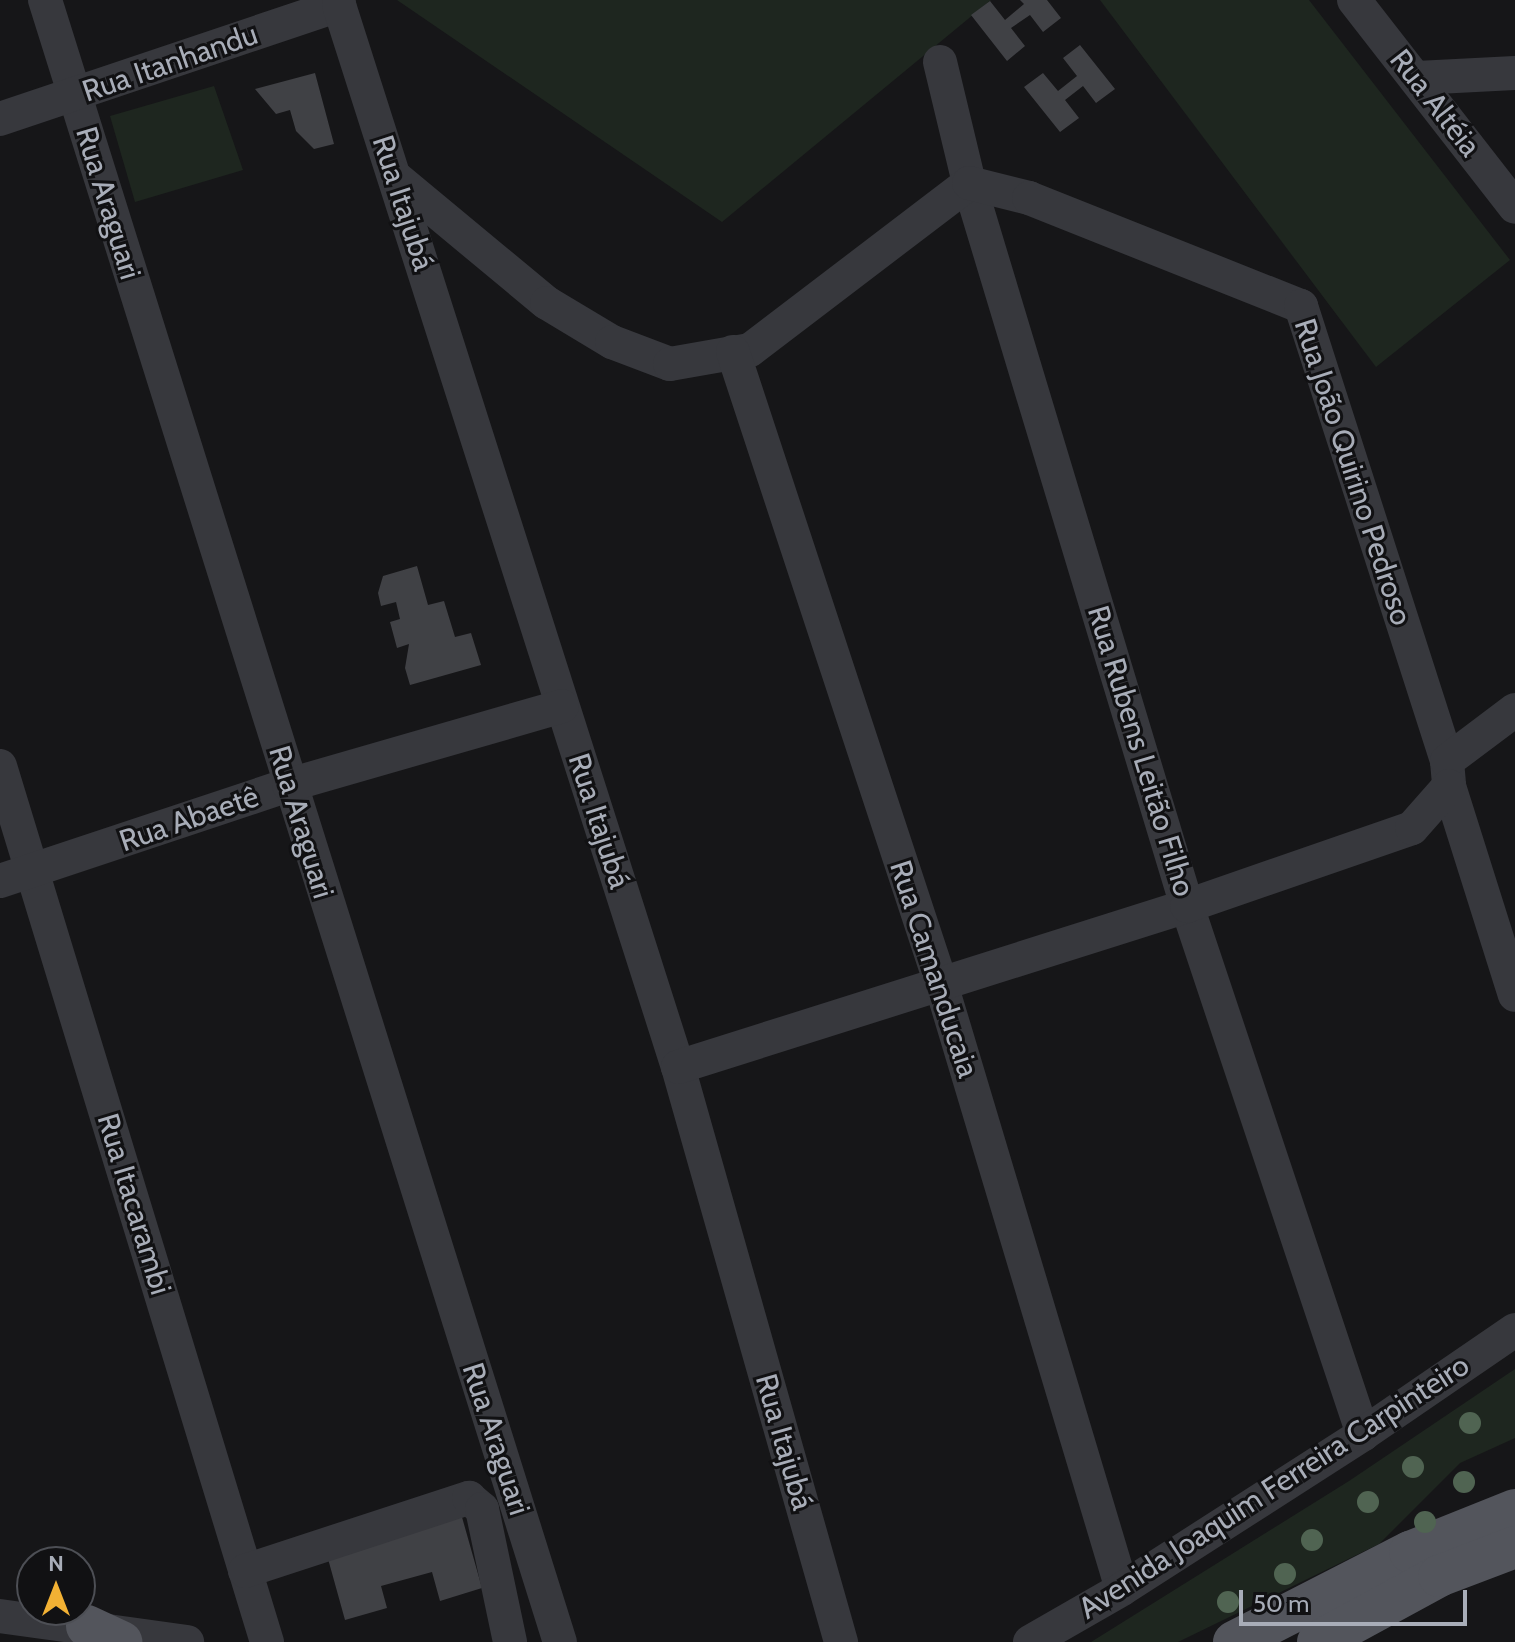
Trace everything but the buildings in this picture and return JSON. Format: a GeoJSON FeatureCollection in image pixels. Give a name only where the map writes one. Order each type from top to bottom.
{"type":"FeatureCollection","features":[{"type":"Feature","properties":{"kind":"main road"},"geometry":{"type":"LineString","coordinates":[[1234,1642],[1410,1552],[1515,1510]]}},
{"type":"Feature","properties":{"kind":"main road"},"geometry":{"type":"LineString","coordinates":[[1318,1642],[1439,1576],[1515,1547]]}},
{"type":"Feature","properties":{"kind":"street","name":"Rua Araguari"},"geometry":{"type":"LineString","coordinates":[[45,0],[560,1642]]}},
{"type":"Feature","properties":{"kind":"street","name":"Rua Altéia"},"geometry":{"type":"LineString","coordinates":[[1354,0],[1515,207]]}},
{"type":"Feature","properties":{"kind":"street","name":"Rua Itanhandu"},"geometry":{"type":"LineString","coordinates":[[0,119],[339,5]]}},
{"type":"Feature","properties":{"kind":"street","name":"Rua Itajubá"},"geometry":{"type":"LineString","coordinates":[[339,5],[678,1067],[841,1642]]}},
{"type":"Feature","properties":{"kind":"street","name":"Rua Rubens Leitão Filho"},"geometry":{"type":"LineString","coordinates":[[940,62],[969,183],[1187,906],[1363,1434]]}},
{"type":"Feature","properties":{"kind":"street"},"geometry":{"type":"LineString","coordinates":[[1417,78],[1515,73]]}},
{"type":"Feature","properties":{"kind":"street"},"geometry":{"type":"LineString","coordinates":[[395,177],[547,303],[612,342],[670,364],[750,350],[969,183]]}},
{"type":"Feature","properties":{"kind":"street","name":"Rua João Quirino Pedroso"},"geometry":{"type":"LineString","coordinates":[[969,183],[1029,198],[1301,306],[1515,995]]}},
{"type":"Feature","properties":{"kind":"street","name":"Rua Camanducaia"},"geometry":{"type":"LineString","coordinates":[[733,352],[941,984],[1122,1589]]}},
{"type":"Feature","properties":{"kind":"street","name":"Rua Abaetê"},"geometry":{"type":"LineString","coordinates":[[0,881],[289,785],[562,706]]}},
{"type":"Feature","properties":{"kind":"street"},"geometry":{"type":"LineString","coordinates":[[678,1067],[1187,906],[1412,828],[1448,774],[1515,710]]}},
{"type":"Feature","properties":{"kind":"street","name":"Rua Itacarambi"},"geometry":{"type":"LineString","coordinates":[[0,766],[267,1642]]}},
{"type":"Feature","properties":{"kind":"street","name":"Avenida Joaquim Ferreira Carpinteiro"},"geometry":{"type":"LineString","coordinates":[[1030,1642],[1122,1589],[1363,1434],[1515,1330]]}},
{"type":"Feature","properties":{"kind":"street"},"geometry":{"type":"LineString","coordinates":[[245,1571],[469,1498],[482,1509],[510,1642]]}},
{"type":"Feature","properties":{"kind":"street"},"geometry":{"type":"LineString","coordinates":[[0,1616],[104,1634],[187,1642]]}},
{"type":"Feature","properties":{"kind":"shaded area"},"geometry":{"type":"Polygon","coordinates":[[[397,0],[991,0],[722,222],[397,0]]]}},
{"type":"Feature","properties":{"kind":"shaded area"},"geometry":{"type":"Polygon","coordinates":[[[1100,0],[1309,0],[1510,260],[1376,367],[1100,0]]]}},
{"type":"Feature","properties":{"kind":"shaded area"},"geometry":{"type":"Polygon","coordinates":[[[214,86],[243,170],[135,202],[110,116],[214,86]]]}},
{"type":"Feature","properties":{"kind":"shaded area"},"geometry":{"type":"Polygon","coordinates":[[[1515,1369],[1515,1438],[1460,1463],[1379,1544],[1178,1642],[1091,1642],[1349,1481],[1515,1369]]]}}]}
